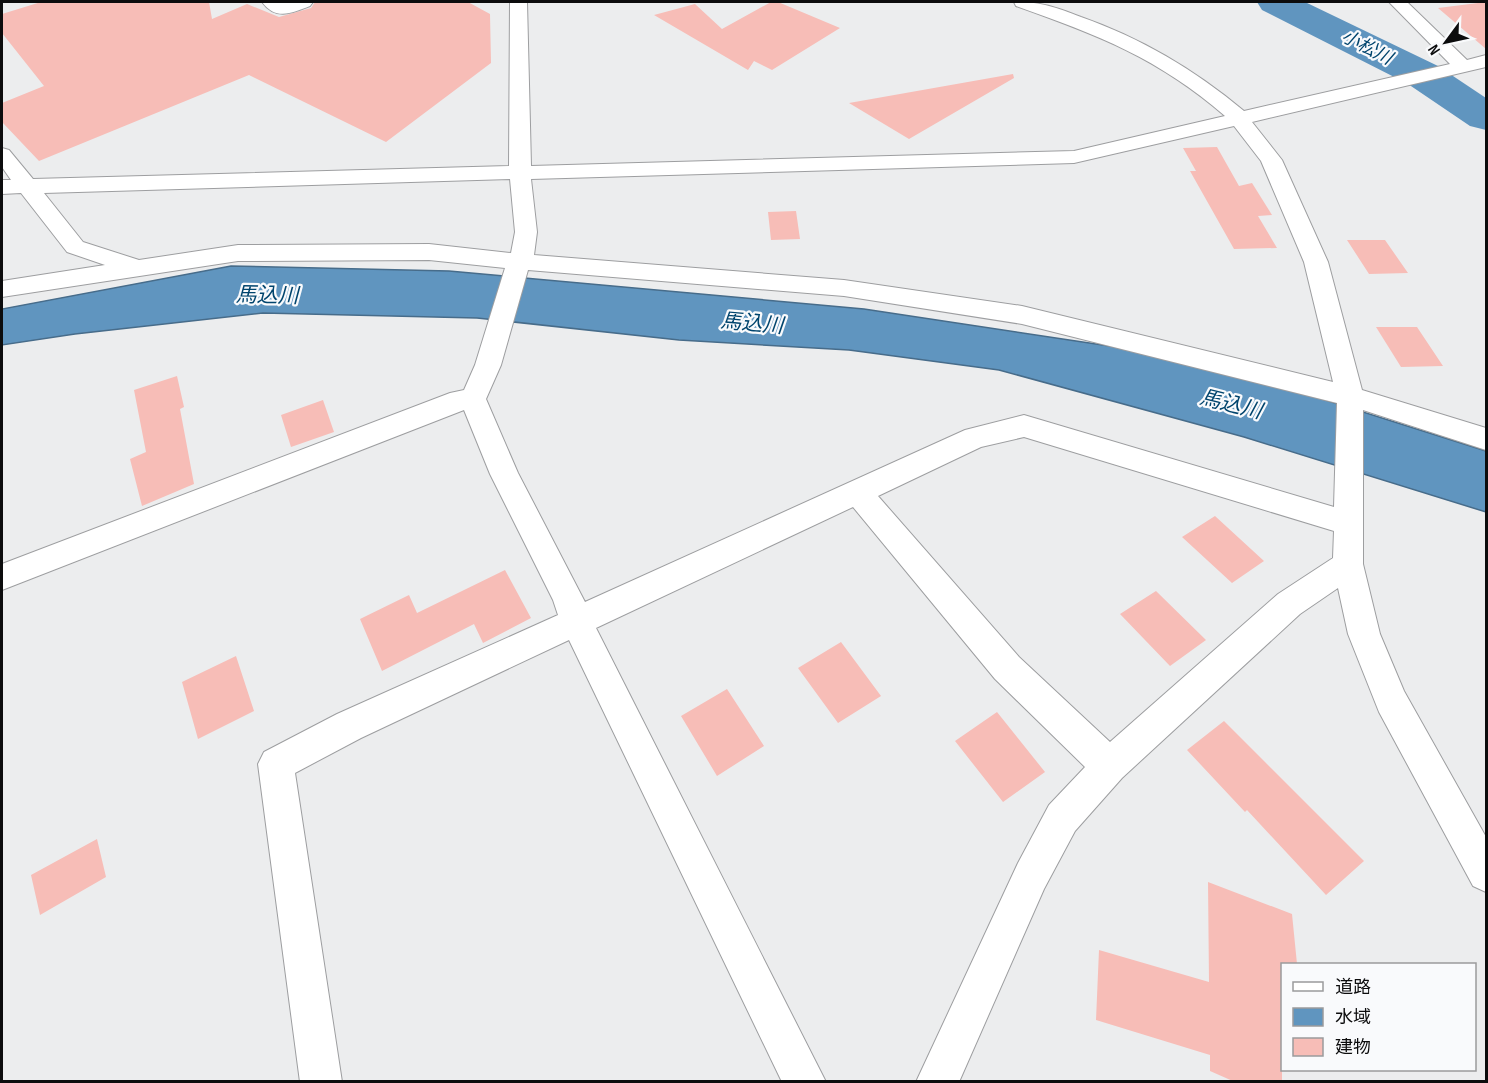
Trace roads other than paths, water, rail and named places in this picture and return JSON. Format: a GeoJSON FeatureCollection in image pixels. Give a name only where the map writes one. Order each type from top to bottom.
{"type":"FeatureCollection","features":[{"type":"Feature","properties":{"kind":"street"},"geometry":{"type":"LineString","coordinates":[[271,2],[284,10],[304,2]]}},
{"type":"Feature","properties":{"kind":"street"},"geometry":{"type":"LineString","coordinates":[[518,2],[520,173],[526,232],[519,264],[488,364],[473,399],[504,474],[568,598],[576,622],[805,1082]]}},
{"type":"Feature","properties":{"kind":"street"},"geometry":{"type":"LineString","coordinates":[[1022,2],[1099,29],[1159,58],[1210,93],[1238,117],[1271,160],[1316,262],[1350,396],[1348,564],[1364,634],[1391,701],[1486,873]]}},
{"type":"Feature","properties":{"kind":"street"},"geometry":{"type":"LineString","coordinates":[[1396,2],[1463,66]]}},
{"type":"Feature","properties":{"kind":"street"},"geometry":{"type":"LineString","coordinates":[[2,188],[1074,157],[1486,61]]}},
{"type":"Feature","properties":{"kind":"street"},"geometry":{"type":"LineString","coordinates":[[2,154],[75,247],[136,268]]}},
{"type":"Feature","properties":{"kind":"street"},"geometry":{"type":"LineString","coordinates":[[2,289],[238,253],[429,252],[519,264],[844,288],[1022,315],[1350,396],[1486,439]]}},
{"type":"Feature","properties":{"kind":"street"},"geometry":{"type":"LineString","coordinates":[[2,577],[459,400],[473,399]]}},
{"type":"Feature","properties":{"kind":"street"},"geometry":{"type":"LineString","coordinates":[[321,1082],[276,764],[349,726],[975,438],[1024,426],[1348,520]]}},
{"type":"Feature","properties":{"kind":"street"},"geometry":{"type":"LineString","coordinates":[[858,492],[936,587],[1007,668],[1110,766]]}},
{"type":"Feature","properties":{"kind":"street"},"geometry":{"type":"LineString","coordinates":[[937,1082],[1030,876],[1062,818],[1110,766],[1289,604],[1348,564]]}},
{"type":"Feature","properties":{"kind":"water","name":"馬込川"},"geometry":{"type":"Polygon","coordinates":[[[231,266],[449,271],[864,309],[1196,359],[1486,451],[1486,512],[1244,437],[999,370],[849,350],[679,340],[477,318],[263,313],[75,334],[2,345],[2,309],[231,266]]]}},
{"type":"Feature","properties":{"kind":"waterway","name":"小松川"},"geometry":{"type":"LineString","coordinates":[[1276,2],[1423,75],[1486,117]]}}]}
